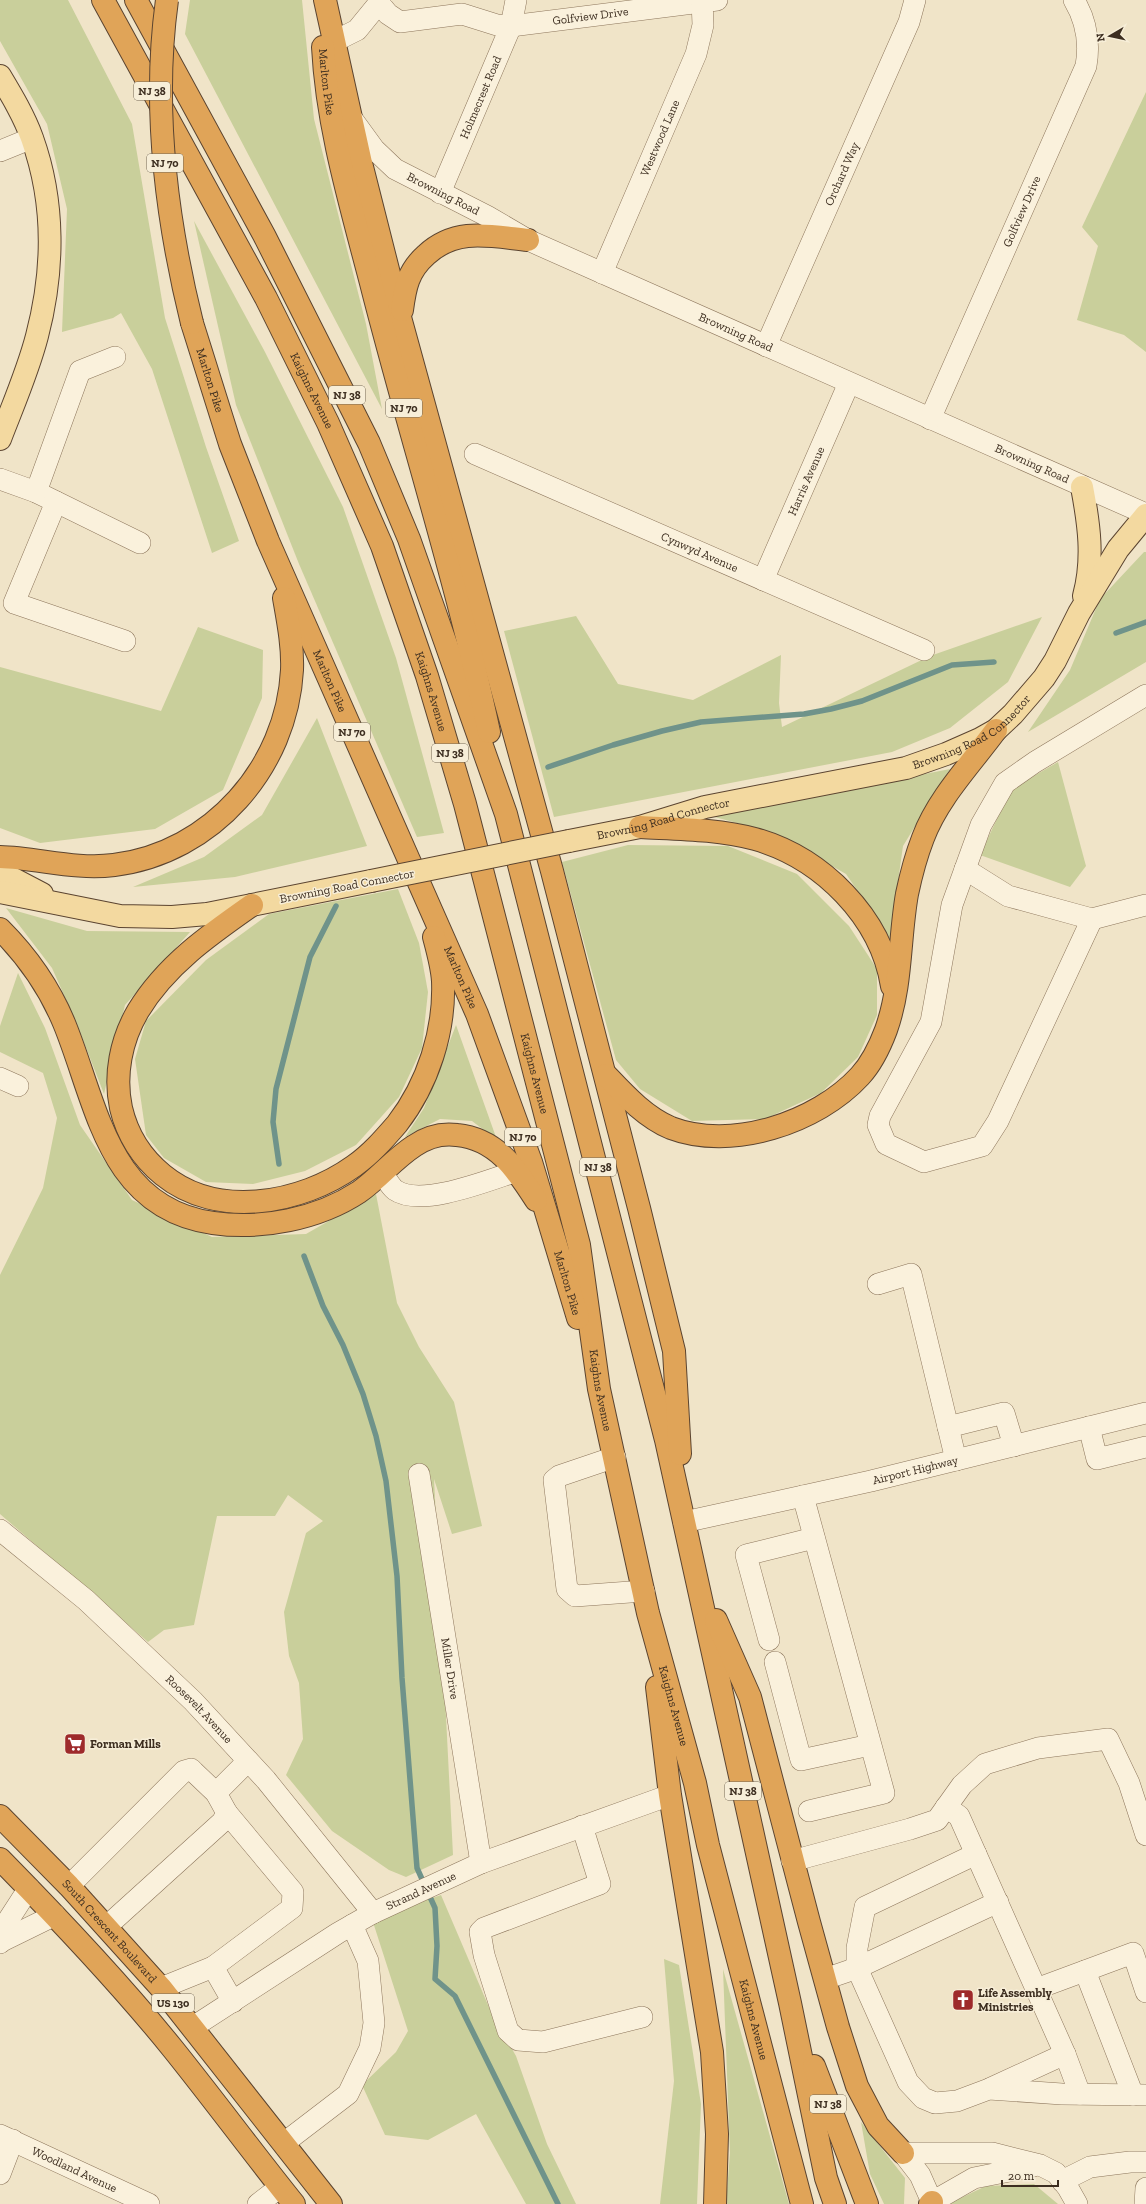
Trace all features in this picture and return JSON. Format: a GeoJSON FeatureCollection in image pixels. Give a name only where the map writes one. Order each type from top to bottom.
{"type":"FeatureCollection","features":[{"type":"Feature","properties":{"kind":"highway"},"geometry":{"type":"LineString","coordinates":[[96,0],[116,26]]}},
{"type":"Feature","properties":{"kind":"highway","name":"Kaighns Avenue"},"geometry":{"type":"LineString","coordinates":[[103,0],[281,327],[355,481],[393,577],[427,676],[465,804],[579,1245],[599,1389],[615,1456],[648,1612],[695,1783],[708,1845],[802,2204]]}},
{"type":"Feature","properties":{"kind":"highway","name":"NJ 38"},"geometry":{"type":"LineString","coordinates":[[136,0],[268,241],[369,442],[409,539],[506,814],[643,1343],[697,1579],[760,1873],[790,2003],[867,2204]]}},
{"type":"Feature","properties":{"kind":"highway","name":"Marlton Pike"},"geometry":{"type":"LineString","coordinates":[[167,0],[162,78],[163,145],[176,253],[192,323],[230,444],[280,571],[464,980],[505,1086],[550,1222],[599,1389]]}},
{"type":"Feature","properties":{"kind":"highway","name":"Marlton Pike"},"geometry":{"type":"LineString","coordinates":[[320,0],[325,76],[343,169],[384,334],[475,667],[506,814]]}},
{"type":"Feature","properties":{"kind":"highway"},"geometry":{"type":"LineString","coordinates":[[325,0],[350,115],[401,322],[550,864],[606,1074],[674,1351],[684,1522]]}},
{"type":"Feature","properties":{"kind":"highway"},"geometry":{"type":"LineString","coordinates":[[401,322],[405,288],[409,276],[416,264],[436,246],[457,237],[475,235],[528,240]]}},
{"type":"Feature","properties":{"kind":"highway"},"geometry":{"type":"LineString","coordinates":[[0,857],[24,858],[81,866],[131,862],[162,853],[177,846],[204,830],[230,810],[252,784],[270,756],[286,707],[291,676],[292,650],[280,571]]}},
{"type":"Feature","properties":{"kind":"highway"},"geometry":{"type":"LineString","coordinates":[[606,1074],[648,1115],[671,1128],[694,1134],[719,1136],[733,1136],[758,1132],[800,1117],[817,1109],[849,1087],[860,1076],[881,1043],[894,999],[900,961],[907,893],[924,836],[942,802],[996,730]]}},
{"type":"Feature","properties":{"kind":"highway"},"geometry":{"type":"LineString","coordinates":[[640,827],[699,830],[755,839],[786,852],[820,872],[849,898],[871,929],[886,959],[894,999]]}},
{"type":"Feature","properties":{"kind":"highway"},"geometry":{"type":"LineString","coordinates":[[252,905],[202,941],[173,966],[160,981],[138,1012],[124,1046],[119,1070],[119,1097],[122,1114],[128,1131],[145,1158],[168,1180],[183,1189],[215,1200],[231,1202],[250,1202],[287,1197],[339,1176],[373,1151],[406,1112],[432,1060],[442,1005],[441,966],[424,893]]}},
{"type":"Feature","properties":{"kind":"highway"},"geometry":{"type":"LineString","coordinates":[[0,929],[32,965],[55,1003],[64,1023],[102,1130],[117,1161],[139,1188],[166,1207],[181,1214],[211,1223],[239,1225],[287,1220],[327,1208],[358,1192],[416,1144],[437,1135],[450,1134],[464,1135],[487,1143],[500,1152],[517,1171],[550,1222]]}},
{"type":"Feature","properties":{"kind":"highway"},"geometry":{"type":"LineString","coordinates":[[697,1579],[750,1697],[824,1979],[857,2086],[878,2126],[903,2153]]}},
{"type":"Feature","properties":{"kind":"highway"},"geometry":{"type":"LineString","coordinates":[[648,1612],[670,1795],[712,2052],[717,2134],[715,2204]]}},
{"type":"Feature","properties":{"kind":"highway","name":"South Crescent Boulevard"},"geometry":{"type":"LineString","coordinates":[[0,1816],[69,1886],[161,1988],[331,2204]]}},
{"type":"Feature","properties":{"kind":"highway","name":"US 130"},"geometry":{"type":"LineString","coordinates":[[0,1858],[55,1915],[172,2049],[294,2204]]}},
{"type":"Feature","properties":{"kind":"highway"},"geometry":{"type":"LineString","coordinates":[[790,2003],[826,2178],[835,2204]]}},
{"type":"Feature","properties":{"kind":"main road"},"geometry":{"type":"LineString","coordinates":[[0,76],[23,117],[32,138],[42,175],[49,212],[50,259],[48,283],[34,347],[0,439]]}},
{"type":"Feature","properties":{"kind":"main road"},"geometry":{"type":"LineString","coordinates":[[1080,613],[1090,570],[1090,531],[1082,487]]}},
{"type":"Feature","properties":{"kind":"main road","name":"Browning Road Connector"},"geometry":{"type":"LineString","coordinates":[[0,892],[120,916],[156,918],[207,914],[640,827],[706,807],[906,768],[963,747],[996,730],[1013,714],[1044,678],[1061,650],[1080,613],[1118,550],[1146,515]]}},
{"type":"Feature","properties":{"kind":"main road","name":"Browning Road Connector"},"geometry":{"type":"LineString","coordinates":[[0,872],[65,905]]}},
{"type":"Feature","properties":{"kind":"street","name":"Holmecrest Road"},"geometry":{"type":"LineString","coordinates":[[440,193],[511,26],[516,0]]}},
{"type":"Feature","properties":{"kind":"street","name":"Orchard Way"},"geometry":{"type":"LineString","coordinates":[[766,346],[906,28],[915,0]]}},
{"type":"Feature","properties":{"kind":"street","name":"Golfview Drive"},"geometry":{"type":"LineString","coordinates":[[930,419],[1086,66],[1088,42],[1085,27],[1074,0]]}},
{"type":"Feature","properties":{"kind":"street"},"geometry":{"type":"LineString","coordinates":[[333,42],[357,30],[380,1]]}},
{"type":"Feature","properties":{"kind":"street","name":"Golfview Drive"},"geometry":{"type":"LineString","coordinates":[[380,1],[388,14],[400,22],[462,14],[497,25],[511,26],[707,1]]}},
{"type":"Feature","properties":{"kind":"street","name":"Westwood Lane"},"geometry":{"type":"LineString","coordinates":[[602,273],[696,54],[707,1]]}},
{"type":"Feature","properties":{"kind":"street","name":"Browning Road"},"geometry":{"type":"LineString","coordinates":[[350,115],[384,160],[409,178],[487,216],[528,240],[1146,515]]}},
{"type":"Feature","properties":{"kind":"street"},"geometry":{"type":"LineString","coordinates":[[0,151],[32,138]]}},
{"type":"Feature","properties":{"kind":"street"},"geometry":{"type":"LineString","coordinates":[[36,492],[80,371],[115,357]]}},
{"type":"Feature","properties":{"kind":"street","name":"Harris Avenue"},"geometry":{"type":"LineString","coordinates":[[763,580],[849,383]]}},
{"type":"Feature","properties":{"kind":"street","name":"Cynwyd Avenue"},"geometry":{"type":"LineString","coordinates":[[476,454],[924,650]]}},
{"type":"Feature","properties":{"kind":"street"},"geometry":{"type":"LineString","coordinates":[[0,479],[36,492],[140,543]]}},
{"type":"Feature","properties":{"kind":"street"},"geometry":{"type":"LineString","coordinates":[[56,502],[14,603],[125,641]]}},
{"type":"Feature","properties":{"kind":"street"},"geometry":{"type":"LineString","coordinates":[[1092,919],[989,1137],[982,1146],[924,1162],[886,1144],[878,1125],[880,1116],[931,1022],[952,905],[981,826],[1005,783],[1035,762],[1146,695]]}},
{"type":"Feature","properties":{"kind":"street"},"geometry":{"type":"LineString","coordinates":[[965,869],[1008,896],[1092,919],[1146,905]]}},
{"type":"Feature","properties":{"kind":"street"},"geometry":{"type":"LineString","coordinates":[[382,1173],[395,1190],[408,1195],[426,1195],[450,1191],[517,1171]]}},
{"type":"Feature","properties":{"kind":"street"},"geometry":{"type":"LineString","coordinates":[[878,1284],[911,1274],[956,1460]]}},
{"type":"Feature","properties":{"kind":"street","name":"Airport Highway"},"geometry":{"type":"LineString","coordinates":[[684,1522],[956,1460],[1146,1412]]}},
{"type":"Feature","properties":{"kind":"street"},"geometry":{"type":"LineString","coordinates":[[948,1427],[1004,1413],[1014,1446]]}},
{"type":"Feature","properties":{"kind":"street"},"geometry":{"type":"LineString","coordinates":[[1089,1427],[1097,1459],[1146,1447]]}},
{"type":"Feature","properties":{"kind":"street"},"geometry":{"type":"LineString","coordinates":[[615,1456],[559,1476],[554,1480],[567,1590],[574,1596],[644,1591]]}},
{"type":"Feature","properties":{"kind":"street","name":"Miller Drive"},"geometry":{"type":"LineString","coordinates":[[419,1474],[481,1863]]}},
{"type":"Feature","properties":{"kind":"street"},"geometry":{"type":"LineString","coordinates":[[803,1496],[884,1793],[809,1811]]}},
{"type":"Feature","properties":{"kind":"street","name":"Roosevelt Avenue"},"geometry":{"type":"LineString","coordinates":[[0,1530],[86,1600],[192,1701],[248,1761],[373,1913]]}},
{"type":"Feature","properties":{"kind":"street"},"geometry":{"type":"LineString","coordinates":[[769,1640],[746,1555],[814,1538]]}},
{"type":"Feature","properties":{"kind":"street"},"geometry":{"type":"LineString","coordinates":[[774,1662],[801,1760],[870,1745]]}},
{"type":"Feature","properties":{"kind":"street"},"geometry":{"type":"LineString","coordinates":[[792,1861],[937,1820],[962,1785],[985,1764],[1038,1748],[1108,1740],[1129,1783],[1146,1835]]}},
{"type":"Feature","properties":{"kind":"street"},"geometry":{"type":"LineString","coordinates":[[216,1793],[248,1761]]}},
{"type":"Feature","properties":{"kind":"street"},"geometry":{"type":"LineString","coordinates":[[69,1886],[184,1771],[191,1769],[216,1793],[227,1813],[293,1892],[294,1900],[292,1908],[213,1966],[161,1988]]}},
{"type":"Feature","properties":{"kind":"street","name":"Strand Avenue"},"geometry":{"type":"LineString","coordinates":[[193,2027],[373,1913],[481,1863],[670,1795]]}},
{"type":"Feature","properties":{"kind":"street"},"geometry":{"type":"LineString","coordinates":[[946,1807],[960,1816],[1065,2054],[1080,2094]]}},
{"type":"Feature","properties":{"kind":"street"},"geometry":{"type":"LineString","coordinates":[[106,1927],[222,1822],[227,1813]]}},
{"type":"Feature","properties":{"kind":"street"},"geometry":{"type":"LineString","coordinates":[[582,1826],[600,1884],[484,1928],[480,1932],[484,1954],[505,2023],[511,2036],[518,2040],[543,2042],[642,2017]]}},
{"type":"Feature","properties":{"kind":"street"},"geometry":{"type":"LineString","coordinates":[[976,1854],[865,1907],[857,1948],[857,1968],[908,2082],[923,2098],[935,2103],[957,2101],[989,2089],[1065,2054]]}},
{"type":"Feature","properties":{"kind":"street"},"geometry":{"type":"LineString","coordinates":[[1,1941],[7,1922],[29,1888]]}},
{"type":"Feature","properties":{"kind":"street"},"geometry":{"type":"LineString","coordinates":[[824,1979],[857,1968],[998,1902]]}},
{"type":"Feature","properties":{"kind":"street"},"geometry":{"type":"LineString","coordinates":[[1,1941],[55,1915]]}},
{"type":"Feature","properties":{"kind":"street"},"geometry":{"type":"LineString","coordinates":[[284,2143],[348,2094],[370,2048],[374,2024],[368,1960],[352,1925]]}},
{"type":"Feature","properties":{"kind":"street"},"geometry":{"type":"LineString","coordinates":[[1036,1989],[1133,1953],[1146,1992]]}},
{"type":"Feature","properties":{"kind":"street"},"geometry":{"type":"LineString","coordinates":[[213,1966],[233,2002]]}},
{"type":"Feature","properties":{"kind":"street"},"geometry":{"type":"LineString","coordinates":[[989,2089],[1080,2094],[1140,2095],[1085,1971]]}},
{"type":"Feature","properties":{"kind":"street"},"geometry":{"type":"LineString","coordinates":[[0,2174],[7,2137]]}},
{"type":"Feature","properties":{"kind":"street","name":"Woodland Avenue"},"geometry":{"type":"LineString","coordinates":[[7,2137],[150,2204]]}},
{"type":"Feature","properties":{"kind":"street"},"geometry":{"type":"LineString","coordinates":[[903,2153],[920,2175],[931,2203],[974,2178],[1040,2165]]}},
{"type":"Feature","properties":{"kind":"street"},"geometry":{"type":"LineString","coordinates":[[903,2153],[992,2153],[1040,2165],[1056,2173],[1077,2204]]}},
{"type":"Feature","properties":{"kind":"street"},"geometry":{"type":"LineString","coordinates":[[1062,2181],[1090,2167],[1130,2162],[1146,2162]]}},
{"type":"Feature","properties":{"kind":"street"},"geometry":{"type":"LineString","coordinates":[[258,2204],[280,2187]]}},
{"type":"Feature","properties":{"kind":"street"},"geometry":{"type":"LineString","coordinates":[[1145,2204],[1146,2188]]}},
{"type":"Feature","properties":{"kind":"green space"},"geometry":{"type":"Polygon","coordinates":[[[0,0],[68,0],[132,124],[165,318],[206,447],[239,541],[212,553],[152,369],[121,313],[113,318],[62,332],[67,209],[47,124],[0,41],[0,0]]]}},
{"type":"Feature","properties":{"kind":"green space"},"geometry":{"type":"Polygon","coordinates":[[[190,0],[302,0],[314,119],[366,324],[382,409],[185,34],[190,0]]]}},
{"type":"Feature","properties":{"kind":"green space"},"geometry":{"type":"Polygon","coordinates":[[[1146,92],[1146,352],[1124,335],[1077,320],[1098,246],[1082,227],[1146,92]]]}},
{"type":"Feature","properties":{"kind":"green space"},"geometry":{"type":"Polygon","coordinates":[[[194,221],[265,352],[343,507],[396,658],[444,833],[417,837],[299,564],[236,405],[194,221]]]}},
{"type":"Feature","properties":{"kind":"green space"},"geometry":{"type":"Polygon","coordinates":[[[1144,552],[1146,552],[1146,662],[1028,732],[1070,670],[1100,599],[1144,552]]]}},
{"type":"Feature","properties":{"kind":"green space"},"geometry":{"type":"Polygon","coordinates":[[[576,616],[618,684],[693,700],[781,655],[779,703],[782,727],[930,656],[1042,617],[1008,682],[950,728],[892,752],[554,817],[504,631],[576,616]]]}},
{"type":"Feature","properties":{"kind":"green space"},"geometry":{"type":"Polygon","coordinates":[[[198,627],[263,650],[262,698],[223,790],[155,829],[40,843],[0,828],[0,667],[161,711],[198,627]]]}},
{"type":"Feature","properties":{"kind":"green space"},"geometry":{"type":"Polygon","coordinates":[[[317,718],[367,846],[235,877],[133,887],[204,857],[262,815],[317,718]]]}},
{"type":"Feature","properties":{"kind":"green space"},"geometry":{"type":"Polygon","coordinates":[[[1058,762],[1086,866],[1070,887],[980,855],[1011,789],[1058,762]]]}},
{"type":"Feature","properties":{"kind":"green space"},"geometry":{"type":"Polygon","coordinates":[[[950,769],[903,846],[890,938],[846,874],[774,833],[711,816],[950,769]]]}},
{"type":"Feature","properties":{"kind":"green space"},"geometry":{"type":"Polygon","coordinates":[[[628,845],[728,846],[797,874],[849,926],[877,969],[877,1015],[858,1057],[821,1093],[765,1119],[692,1121],[640,1089],[616,1060],[562,862],[628,845]]]}},
{"type":"Feature","properties":{"kind":"green space"},"geometry":{"type":"Polygon","coordinates":[[[398,889],[419,943],[428,992],[422,1048],[399,1097],[356,1145],[305,1171],[253,1184],[206,1182],[164,1158],[146,1135],[135,1059],[146,1021],[206,960],[269,914],[398,889]]]}},
{"type":"Feature","properties":{"kind":"green space"},"geometry":{"type":"Polygon","coordinates":[[[6,908],[87,931],[190,932],[125,1005],[104,1094],[76,1022],[52,968],[6,908]]]}},
{"type":"Feature","properties":{"kind":"green space"},"geometry":{"type":"Polygon","coordinates":[[[18,973],[45,1028],[80,1125],[132,1200],[212,1237],[306,1234],[376,1194],[397,1303],[419,1347],[454,1402],[482,1526],[452,1534],[434,1479],[453,1855],[406,1877],[389,1870],[332,1831],[286,1775],[303,1739],[299,1683],[289,1656],[284,1612],[306,1533],[323,1521],[288,1495],[275,1516],[217,1516],[194,1625],[164,1630],[148,1642],[0,1514],[0,1275],[43,1188],[57,1118],[43,1073],[0,1052],[0,1026],[18,973]]]}},
{"type":"Feature","properties":{"kind":"green space"},"geometry":{"type":"Polygon","coordinates":[[[456,1025],[497,1140],[472,1121],[440,1119],[405,1137],[424,1108],[456,1025]]]}},
{"type":"Feature","properties":{"kind":"green space"},"geometry":{"type":"Polygon","coordinates":[[[441,1895],[491,2012],[516,2056],[547,2144],[576,2204],[526,2204],[476,2114],[428,2140],[385,2135],[362,2085],[396,2052],[408,2031],[372,1919],[441,1895]]]}},
{"type":"Feature","properties":{"kind":"green space"},"geometry":{"type":"Polygon","coordinates":[[[664,1959],[679,1965],[701,2104],[697,2204],[660,2204],[674,2081],[664,1959]]]}},
{"type":"Feature","properties":{"kind":"green space"},"geometry":{"type":"Polygon","coordinates":[[[723,1969],[789,2204],[726,2204],[730,2153],[723,1969]]]}},
{"type":"Feature","properties":{"kind":"green space"},"geometry":{"type":"Polygon","coordinates":[[[861,2122],[905,2178],[904,2204],[884,2204],[870,2174],[861,2122]]]}},
{"type":"Feature","properties":{"kind":"green space"},"geometry":{"type":"Polygon","coordinates":[[[1034,2184],[1058,2204],[948,2204],[986,2186],[1034,2184]]]}},
{"type":"Feature","properties":{"kind":"waterway"},"geometry":{"type":"LineString","coordinates":[[1116,633],[1146,622]]}},
{"type":"Feature","properties":{"kind":"waterway"},"geometry":{"type":"LineString","coordinates":[[548,767],[613,745],[662,731],[701,722],[804,714],[831,709],[862,701],[952,665],[994,662]]}},
{"type":"Feature","properties":{"kind":"waterway"},"geometry":{"type":"LineString","coordinates":[[279,1164],[273,1122],[276,1089],[310,957],[336,906]]}},
{"type":"Feature","properties":{"kind":"waterway"},"geometry":{"type":"LineString","coordinates":[[304,1256],[323,1306],[343,1345],[363,1394],[376,1436],[386,1481],[397,1576],[402,1678],[417,1868],[435,1908],[437,1946],[435,1979],[455,1996],[558,2204]]}},
{"type":"Feature","properties":{"kind":"place","name":"Forman Mills"},"geometry":{"type":"Point","coordinates":[75,1744]}},
{"type":"Feature","properties":{"kind":"place","name":"Life Assembly Ministries"},"geometry":{"type":"Point","coordinates":[963,2000]}}]}
